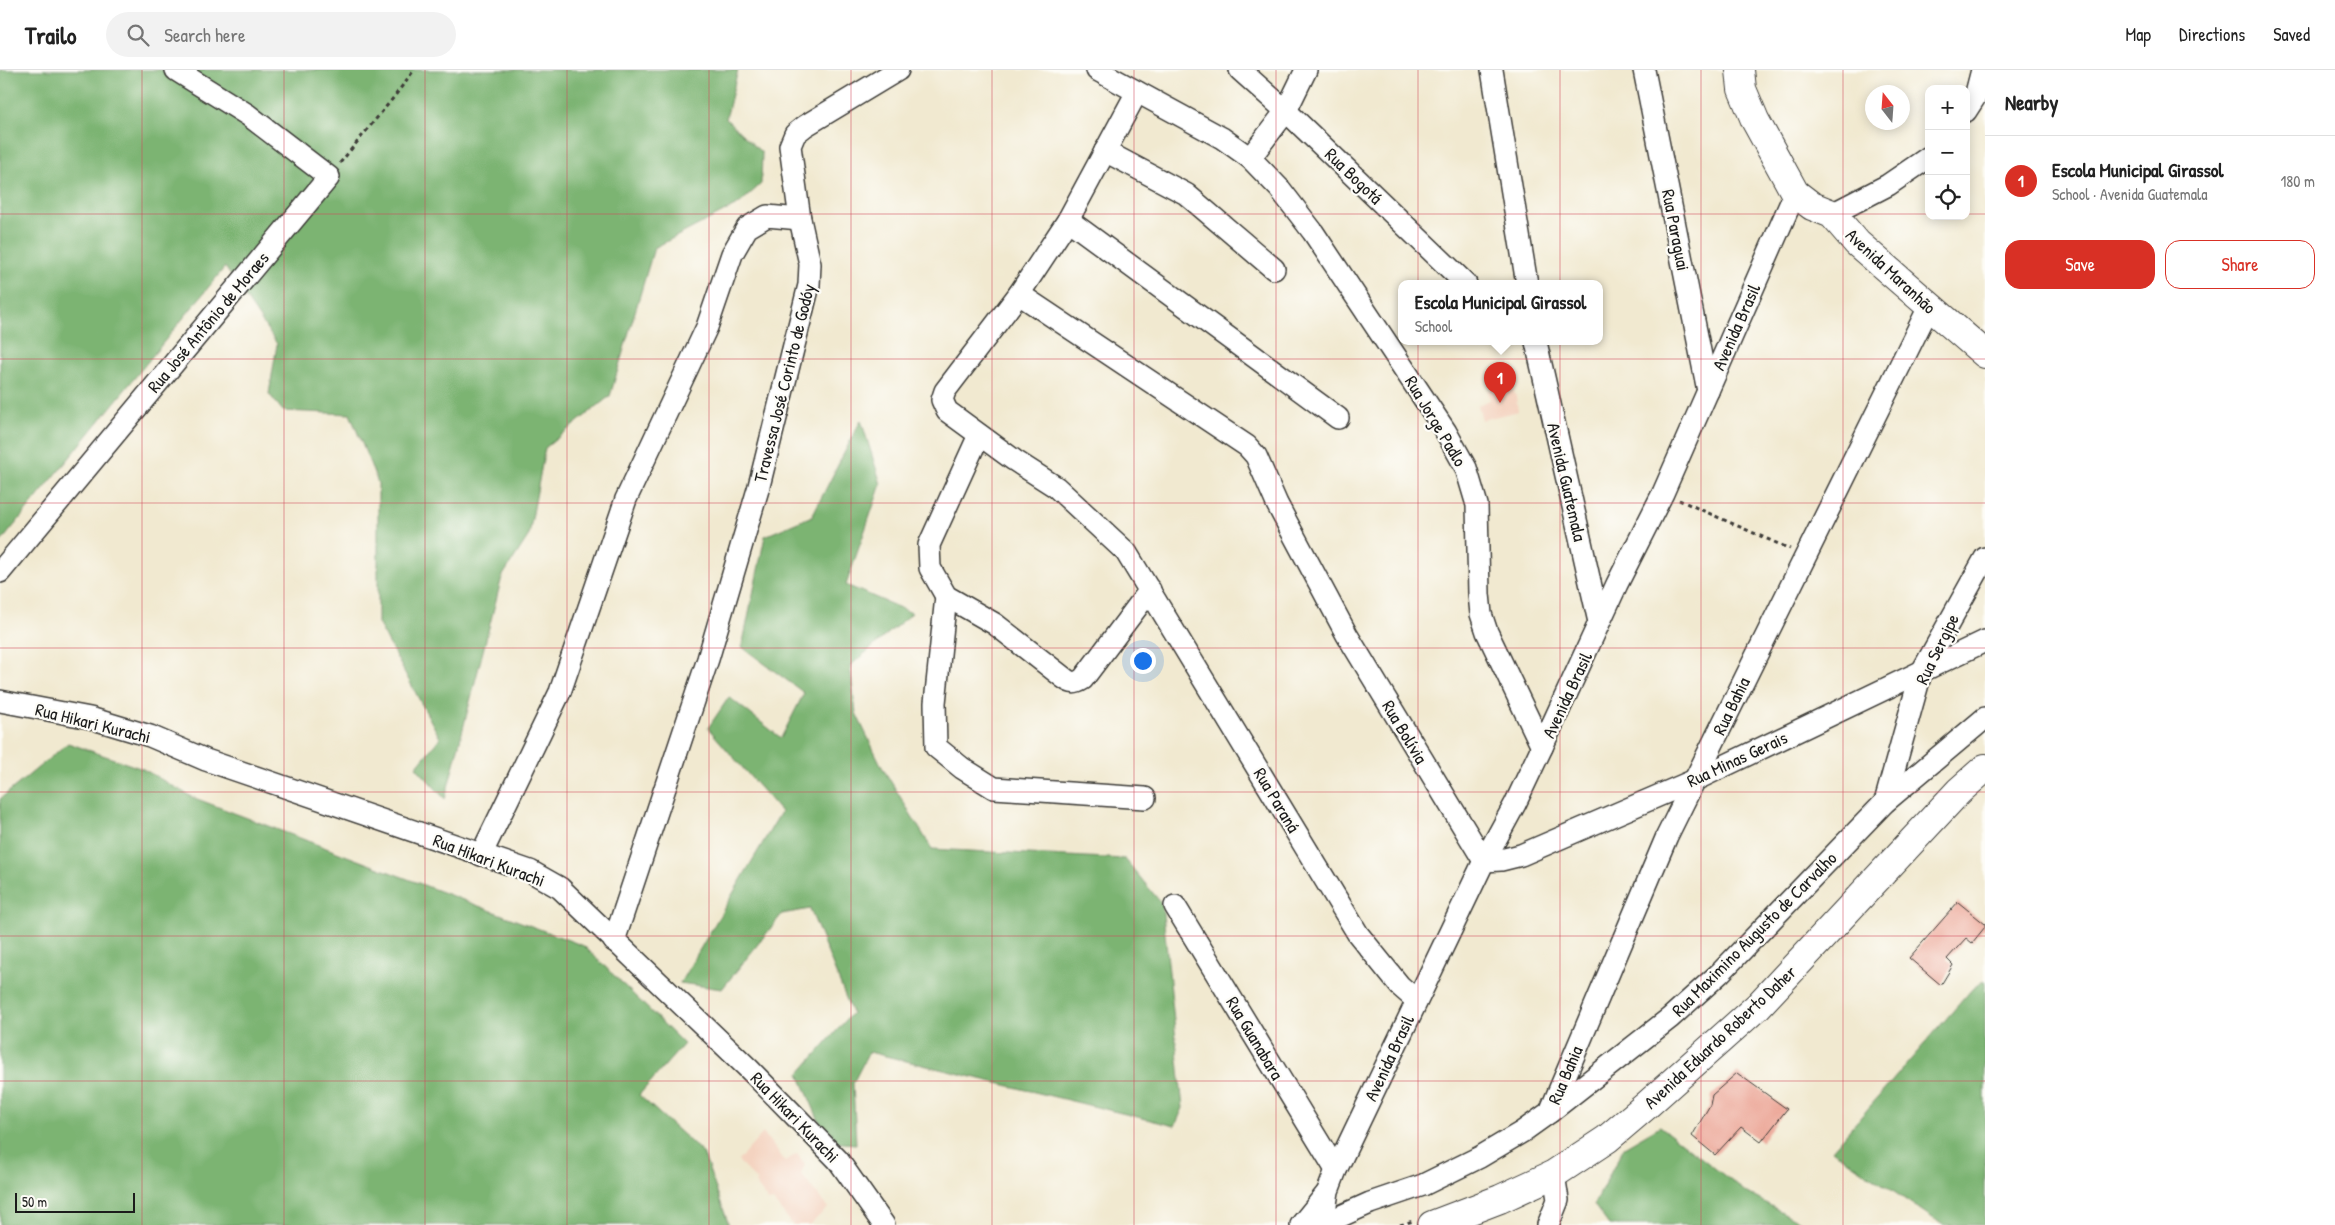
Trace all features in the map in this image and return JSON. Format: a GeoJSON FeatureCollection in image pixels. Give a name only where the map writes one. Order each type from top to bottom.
{"type":"FeatureCollection","features":[{"type":"Feature","properties":{"kind":"main road"},"geometry":{"type":"LineString","coordinates":[[1740,70],[1742,89],[1755,120],[1795,193]]}},
{"type":"Feature","properties":{"kind":"main road","name":"Avenida Maranhão"},"geometry":{"type":"LineString","coordinates":[[1795,193],[1812,206],[1832,214],[1857,243],[1985,354]]}},
{"type":"Feature","properties":{"kind":"main road","name":"Avenida Eduardo Roberto Daher"},"geometry":{"type":"LineString","coordinates":[[1425,1222],[1500,1198],[1554,1174],[1607,1138],[1648,1105],[1758,1006],[1960,791],[1985,768]]}},
{"type":"Feature","properties":{"kind":"street"},"geometry":{"type":"LineString","coordinates":[[176,70],[248,115],[328,177]]}},
{"type":"Feature","properties":{"kind":"street","name":"Travessa José Corinto de Godóy"},"geometry":{"type":"LineString","coordinates":[[614,941],[708,658],[759,486],[809,286],[810,264],[800,219],[790,146],[796,134],[805,126],[898,70]]}},
{"type":"Feature","properties":{"kind":"street","name":"Rua Jorge Padlo"},"geometry":{"type":"LineString","coordinates":[[1097,70],[1222,138],[1250,158],[1280,189],[1312,232],[1446,432],[1466,468],[1477,505],[1480,614],[1542,747]]}},
{"type":"Feature","properties":{"kind":"street","name":"Rua Bogotá"},"geometry":{"type":"LineString","coordinates":[[1240,70],[1286,111],[1462,280]]}},
{"type":"Feature","properties":{"kind":"street"},"geometry":{"type":"LineString","coordinates":[[1250,158],[1286,111],[1306,70]]}},
{"type":"Feature","properties":{"kind":"street"},"geometry":{"type":"LineString","coordinates":[[1492,70],[1526,280]]}},
{"type":"Feature","properties":{"kind":"street","name":"Rua Paraguai"},"geometry":{"type":"LineString","coordinates":[[1644,70],[1708,391]]}},
{"type":"Feature","properties":{"kind":"street"},"geometry":{"type":"LineString","coordinates":[[1970,104],[1975,96],[1982,70]]}},
{"type":"Feature","properties":{"kind":"street"},"geometry":{"type":"LineString","coordinates":[[1019,294],[1068,220],[1137,92]]}},
{"type":"Feature","properties":{"kind":"street"},"geometry":{"type":"LineString","coordinates":[[1105,151],[1186,194],[1274,269]]}},
{"type":"Feature","properties":{"kind":"street"},"geometry":{"type":"LineString","coordinates":[[1832,214],[1888,185],[1925,160]]}},
{"type":"Feature","properties":{"kind":"street","name":"Rua José Antônio de Moraes"},"geometry":{"type":"LineString","coordinates":[[0,572],[328,177]]}},
{"type":"Feature","properties":{"kind":"street","name":"Avenida Brasil"},"geometry":{"type":"LineString","coordinates":[[1322,1225],[1328,1191],[1336,1170],[1416,1000],[1542,747],[1592,641],[1599,622],[1663,494],[1795,193]]}},
{"type":"Feature","properties":{"kind":"street"},"geometry":{"type":"LineString","coordinates":[[481,854],[560,692],[626,499],[707,327],[732,254],[747,228],[767,216],[800,219]]}},
{"type":"Feature","properties":{"kind":"street"},"geometry":{"type":"LineString","coordinates":[[1068,220],[1338,418]]}},
{"type":"Feature","properties":{"kind":"street","name":"Rua Paraná"},"geometry":{"type":"LineString","coordinates":[[1019,294],[945,391],[942,400],[947,411],[1056,487],[1092,518],[1126,552],[1358,934],[1400,986],[1416,1000]]}},
{"type":"Feature","properties":{"kind":"street","name":"Rua Bolívia"},"geometry":{"type":"LineString","coordinates":[[1019,294],[1247,446],[1256,456],[1278,504],[1329,602],[1484,861]]}},
{"type":"Feature","properties":{"kind":"street","name":"Rua Bahia"},"geometry":{"type":"LineString","coordinates":[[1550,1112],[1643,891],[1695,780],[1929,307]]}},
{"type":"Feature","properties":{"kind":"street","name":"Avenida Guatemala"},"geometry":{"type":"LineString","coordinates":[[1533,346],[1599,622]]}},
{"type":"Feature","properties":{"kind":"street"},"geometry":{"type":"LineString","coordinates":[[979,435],[930,545],[930,568],[946,596],[995,624],[1070,683],[1077,683],[1083,679],[1150,590]]}},
{"type":"Feature","properties":{"kind":"street","name":"Rua Sergipe"},"geometry":{"type":"LineString","coordinates":[[1885,802],[1921,673],[1985,558]]}},
{"type":"Feature","properties":{"kind":"street"},"geometry":{"type":"LineString","coordinates":[[946,596],[935,703],[936,747],[962,768],[994,788],[1145,798]]}},
{"type":"Feature","properties":{"kind":"street","name":"Rua Minas Gerais"},"geometry":{"type":"LineString","coordinates":[[1484,861],[1501,860],[1521,855],[1695,780],[1985,641]]}},
{"type":"Feature","properties":{"kind":"street","name":"Rua Hikari Kurachi"},"geometry":{"type":"LineString","coordinates":[[0,701],[90,718],[150,736],[206,760],[530,871],[560,888],[749,1069],[838,1160],[884,1225]]}},
{"type":"Feature","properties":{"kind":"street","name":"Rua Maximino Augusto de Carvalho"},"geometry":{"type":"LineString","coordinates":[[1322,1225],[1370,1202],[1431,1181],[1480,1157],[1550,1112],[1670,1018],[1721,972],[1885,802],[1985,718]]}},
{"type":"Feature","properties":{"kind":"street","name":"Rua Guanabara"},"geometry":{"type":"LineString","coordinates":[[1174,906],[1336,1170]]}},
{"type":"Feature","properties":{"kind":"street"},"geometry":{"type":"LineString","coordinates":[[1548,1225],[1558,1200],[1554,1174]]}},
{"type":"Feature","properties":{"kind":"street","name":"Avenida Brasil"},"geometry":{"type":"LineString","coordinates":[[1301,1225],[1328,1191]]}},
{"type":"Feature","properties":{"kind":"path"},"geometry":{"type":"LineString","coordinates":[[328,177],[414,70]]}},
{"type":"Feature","properties":{"kind":"path"},"geometry":{"type":"LineString","coordinates":[[1663,494],[1805,555]]}},
{"type":"Feature","properties":{"kind":"path"},"geometry":{"type":"LineString","coordinates":[[1400,1225],[1425,1222]]}},
{"type":"Feature","properties":{"kind":"shaded area"},"geometry":{"type":"Polygon","coordinates":[[[1511,384],[1516,397],[1518,411],[1482,420],[1478,405],[1490,400],[1488,390],[1511,384]]]}},
{"type":"Feature","properties":{"kind":"shaded area"},"geometry":{"type":"Polygon","coordinates":[[[763,1133],[785,1161],[797,1154],[805,1164],[801,1174],[828,1208],[809,1225],[793,1225],[773,1201],[769,1202],[755,1183],[757,1181],[738,1161],[763,1133]]]}},
{"type":"Feature","properties":{"kind":"green space"},"geometry":{"type":"Polygon","coordinates":[[[0,70],[738,70],[726,119],[762,153],[761,184],[739,204],[654,248],[610,396],[545,448],[529,535],[502,577],[445,799],[416,767],[440,738],[378,623],[378,483],[350,414],[283,411],[269,394],[277,344],[225,267],[0,543],[0,70]]]}},
{"type":"Feature","properties":{"kind":"green space"},"geometry":{"type":"Polygon","coordinates":[[[861,420],[881,484],[846,585],[912,613],[850,666],[856,713],[882,767],[932,849],[1125,859],[1162,904],[1183,1108],[1175,1126],[869,1052],[853,1083],[856,1144],[828,1142],[799,1074],[852,1013],[810,909],[782,914],[722,989],[680,983],[781,812],[708,728],[729,697],[781,738],[804,693],[742,647],[765,536],[812,516],[861,420]]]}},
{"type":"Feature","properties":{"kind":"green space"},"geometry":{"type":"Polygon","coordinates":[[[68,743],[143,769],[192,797],[584,946],[684,1044],[639,1095],[703,1153],[729,1225],[0,1225],[0,799],[68,743]]]}},
{"type":"Feature","properties":{"kind":"green space"},"geometry":{"type":"Polygon","coordinates":[[[1985,980],[1985,1225],[1943,1225],[1832,1150],[1973,988],[1985,980]]]}},
{"type":"Feature","properties":{"kind":"green space"},"geometry":{"type":"Polygon","coordinates":[[[1660,1126],[1747,1193],[1806,1225],[1609,1225],[1594,1205],[1624,1147],[1660,1126]]]}},
{"type":"Feature","properties":{"kind":"building"},"geometry":{"type":"Polygon","coordinates":[[[1958,902],[1985,924],[1985,927],[1972,943],[1966,938],[1947,959],[1953,965],[1941,985],[1909,958],[1958,902]]]}},
{"type":"Feature","properties":{"kind":"building"},"geometry":{"type":"Polygon","coordinates":[[[1737,1073],[1787,1109],[1761,1142],[1741,1127],[1715,1155],[1692,1136],[1710,1105],[1712,1095],[1737,1073]]]}},
{"type":"Feature","properties":{"kind":"place","name":"Escola Municipal Girassol"},"geometry":{"type":"Point","coordinates":[1500,403]}}]}
